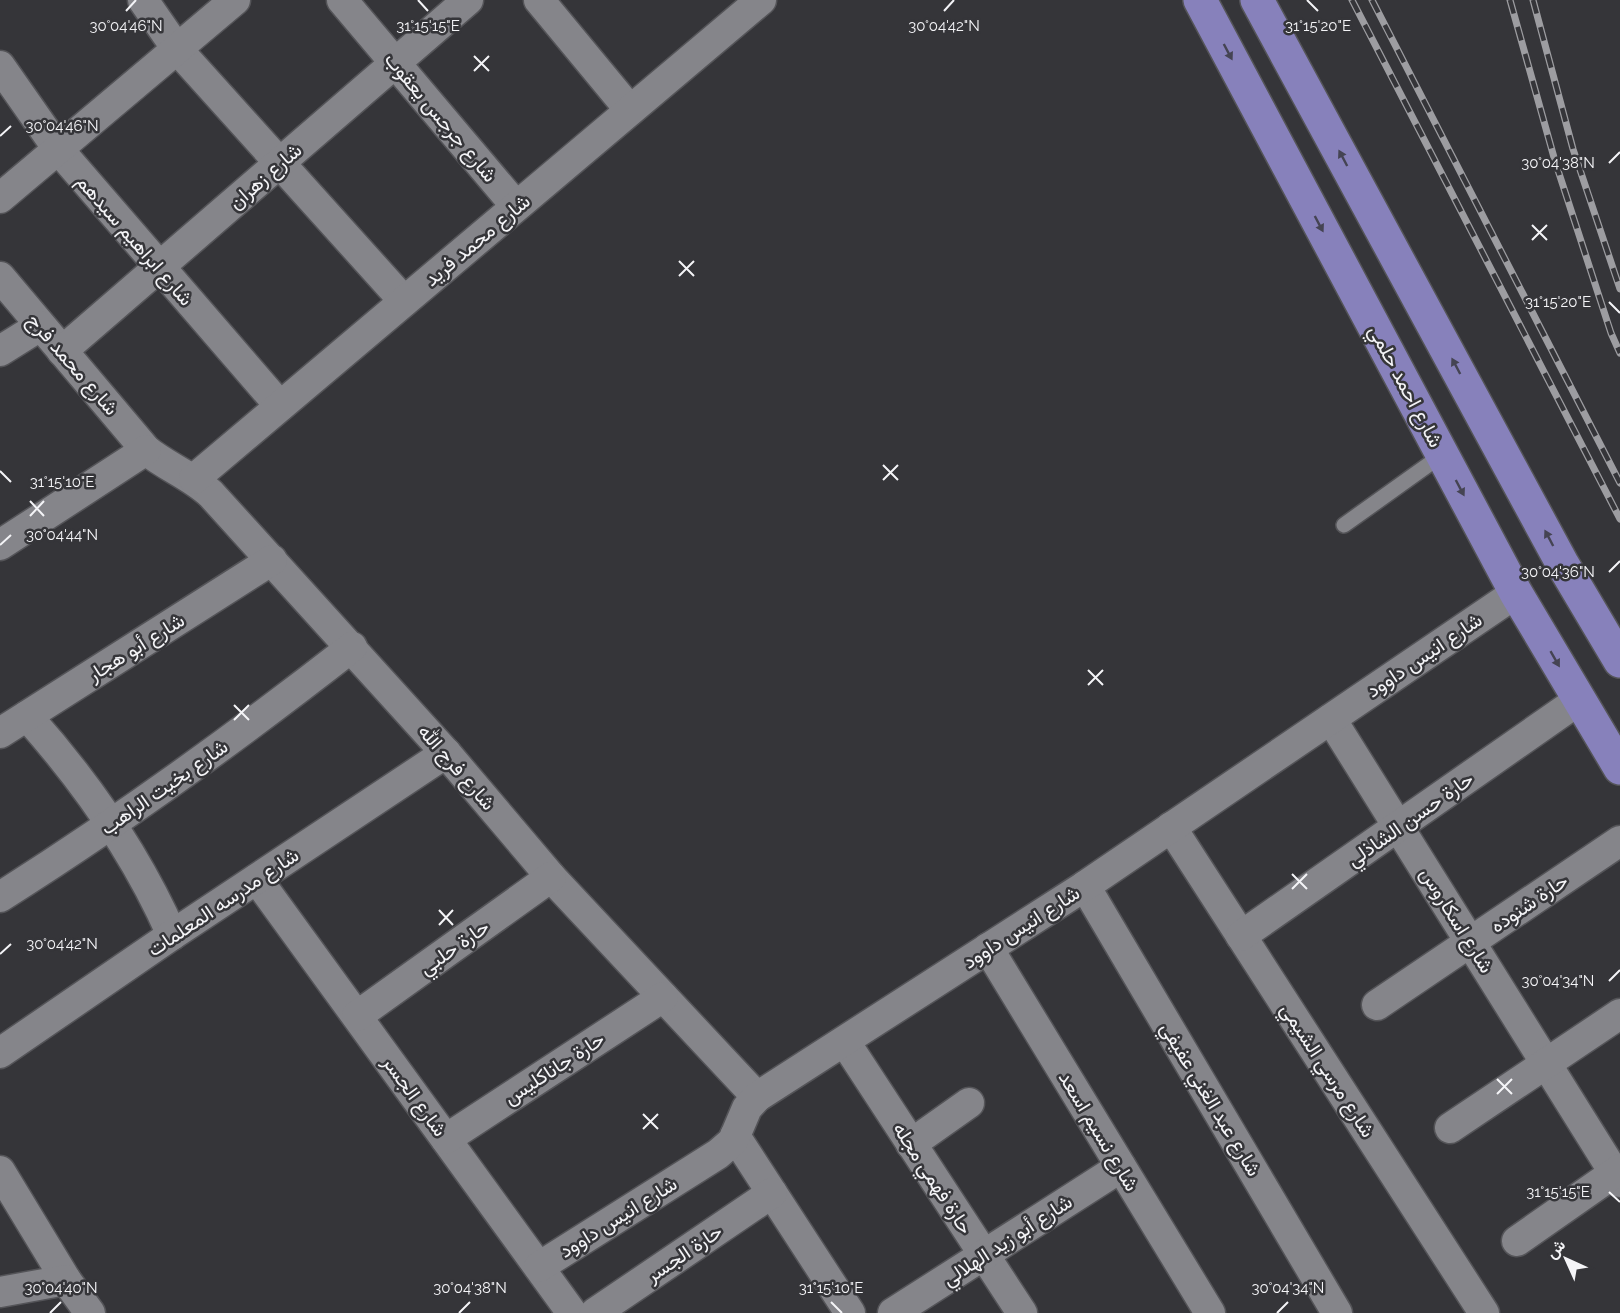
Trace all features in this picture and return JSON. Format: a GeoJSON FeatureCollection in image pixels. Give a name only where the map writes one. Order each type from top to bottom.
{"type":"FeatureCollection","features":[{"type":"Feature","properties":{"kind":"main road","name":"شارع احمد حلمي"},"geometry":{"type":"LineString","coordinates":[[1200,0],[1516,593],[1620,768]]}},
{"type":"Feature","properties":{"kind":"main road"},"geometry":{"type":"LineString","coordinates":[[1257,0],[1558,554],[1620,661]]}},
{"type":"Feature","properties":{"kind":"street"},"geometry":{"type":"LineString","coordinates":[[143,0],[177,49],[404,301]]}},
{"type":"Feature","properties":{"kind":"street"},"geometry":{"type":"LineString","coordinates":[[0,198],[235,0]]}},
{"type":"Feature","properties":{"kind":"street","name":"شارع جرجس يعقوب"},"geometry":{"type":"LineString","coordinates":[[342,0],[516,206]]}},
{"type":"Feature","properties":{"kind":"street","name":"شارع زهران"},"geometry":{"type":"LineString","coordinates":[[62,351],[468,0]]}},
{"type":"Feature","properties":{"kind":"street"},"geometry":{"type":"LineString","coordinates":[[539,0],[630,110]]}},
{"type":"Feature","properties":{"kind":"street","name":"شارع محمد فريد"},"geometry":{"type":"LineString","coordinates":[[194,479],[630,110],[754,2]]}},
{"type":"Feature","properties":{"kind":"street","name":"شارع ابراهيم سيدهم"},"geometry":{"type":"LineString","coordinates":[[0,66],[58,150],[280,406]]}},
{"type":"Feature","properties":{"kind":"street","name":"شارع محمد فرج"},"geometry":{"type":"LineString","coordinates":[[0,277],[146,450]]}},
{"type":"Feature","properties":{"kind":"street"},"geometry":{"type":"LineString","coordinates":[[0,351],[40,326]]}},
{"type":"Feature","properties":{"kind":"street"},"geometry":{"type":"LineString","coordinates":[[0,544],[146,450]]}},
{"type":"Feature","properties":{"kind":"street","name":"شارع فرج الله"},"geometry":{"type":"LineString","coordinates":[[146,450],[164,464],[194,479],[211,494],[352,647],[551,877],[757,1097]]}},
{"type":"Feature","properties":{"kind":"street","name":"شارع أبو هجار"},"geometry":{"type":"LineString","coordinates":[[0,733],[272,560]]}},
{"type":"Feature","properties":{"kind":"street","name":"شارع انيس داوود"},"geometry":{"type":"LineString","coordinates":[[539,1267],[718,1154],[733,1141],[747,1108],[757,1097],[1085,886],[1516,593]]}},
{"type":"Feature","properties":{"kind":"street","name":"شارع بخيت الراهب"},"geometry":{"type":"LineString","coordinates":[[0,897],[112,824],[274,708],[352,647]]}},
{"type":"Feature","properties":{"kind":"street","name":"حارة حسن الشاذلي"},"geometry":{"type":"LineString","coordinates":[[1241,936],[1579,700]]}},
{"type":"Feature","properties":{"kind":"street"},"geometry":{"type":"LineString","coordinates":[[27,716],[64,759],[112,824],[156,899],[172,935]]}},
{"type":"Feature","properties":{"kind":"street","name":"شارع اسكاروس"},"geometry":{"type":"LineString","coordinates":[[1331,719],[1546,1064],[1618,1175]]}},
{"type":"Feature","properties":{"kind":"street","name":"شارع مدرسه المعلمات"},"geometry":{"type":"LineString","coordinates":[[0,1053],[172,935],[446,753]]}},
{"type":"Feature","properties":{"kind":"street","name":"شارع مرسي الشيمي"},"geometry":{"type":"LineString","coordinates":[[1171,827],[1485,1313]]}},
{"type":"Feature","properties":{"kind":"street","name":"حارة شنوده"},"geometry":{"type":"LineString","coordinates":[[1377,1005],[1620,841]]}},
{"type":"Feature","properties":{"kind":"street","name":"حارة حلبي"},"geometry":{"type":"LineString","coordinates":[[357,1016],[551,877]]}},
{"type":"Feature","properties":{"kind":"street","name":"شارع الجسر"},"geometry":{"type":"LineString","coordinates":[[257,879],[572,1313]]}},
{"type":"Feature","properties":{"kind":"street","name":"شارع عبد الغني عفيفي"},"geometry":{"type":"LineString","coordinates":[[1085,886],[1337,1313]]}},
{"type":"Feature","properties":{"kind":"street","name":"شارع نسيم اسعد"},"geometry":{"type":"LineString","coordinates":[[988,948],[1210,1313]]}},
{"type":"Feature","properties":{"kind":"street","name":"حارة جاناكليس"},"geometry":{"type":"LineString","coordinates":[[446,1139],[663,997]]}},
{"type":"Feature","properties":{"kind":"street"},"geometry":{"type":"LineString","coordinates":[[1450,1128],[1620,1014]]}},
{"type":"Feature","properties":{"kind":"street","name":"حارة فهمي مجله"},"geometry":{"type":"LineString","coordinates":[[845,1042],[1022,1313]]}},
{"type":"Feature","properties":{"kind":"street"},"geometry":{"type":"LineString","coordinates":[[911,1144],[969,1103]]}},
{"type":"Feature","properties":{"kind":"street"},"geometry":{"type":"LineString","coordinates":[[735,1136],[850,1313]]}},
{"type":"Feature","properties":{"kind":"street","name":"شارع أبو زيد الهلالي"},"geometry":{"type":"LineString","coordinates":[[893,1313],[1121,1167]]}},
{"type":"Feature","properties":{"kind":"street"},"geometry":{"type":"LineString","coordinates":[[0,1172],[66,1280],[90,1313]]}},
{"type":"Feature","properties":{"kind":"street"},"geometry":{"type":"LineString","coordinates":[[1517,1241],[1618,1175]]}},
{"type":"Feature","properties":{"kind":"street","name":"حارة الجسر"},"geometry":{"type":"LineString","coordinates":[[595,1313],[772,1193]]}},
{"type":"Feature","properties":{"kind":"street"},"geometry":{"type":"LineString","coordinates":[[0,1292],[66,1280]]}},
{"type":"Feature","properties":{"kind":"lane"},"geometry":{"type":"LineString","coordinates":[[1344,525],[1442,454]]}},
{"type":"Feature","properties":{"kind":"railway"},"geometry":{"type":"LineString","coordinates":[[1352,0],[1620,519]]}},
{"type":"Feature","properties":{"kind":"railway"},"geometry":{"type":"LineString","coordinates":[[1372,0],[1620,483]]}},
{"type":"Feature","properties":{"kind":"railway"},"geometry":{"type":"LineString","coordinates":[[1510,0],[1555,161],[1611,333],[1620,353]]}},
{"type":"Feature","properties":{"kind":"railway"},"geometry":{"type":"LineString","coordinates":[[1533,0],[1573,149],[1620,289]]}}]}
